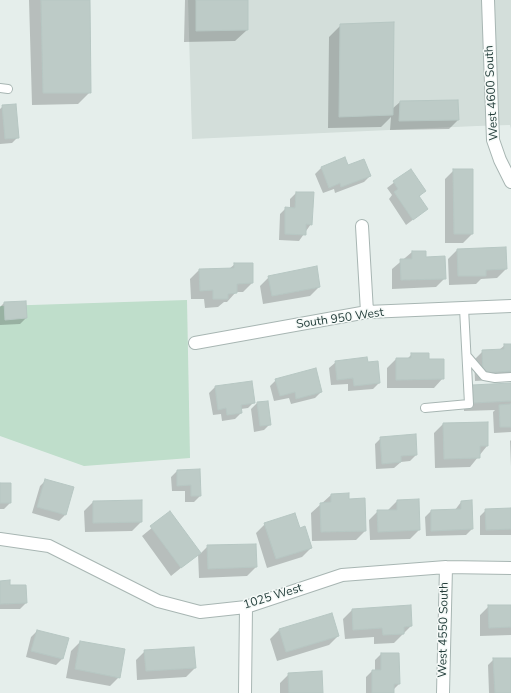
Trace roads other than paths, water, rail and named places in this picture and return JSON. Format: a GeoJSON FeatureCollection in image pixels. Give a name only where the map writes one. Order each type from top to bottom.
{"type":"FeatureCollection","features":[{"type":"Feature","properties":{"kind":"street","name":"West 4600 South"},"geometry":{"type":"LineString","coordinates":[[488,0],[494,140],[500,160],[511,182]]}},
{"type":"Feature","properties":{"kind":"street"},"geometry":{"type":"LineString","coordinates":[[362,226],[367,312]]}},
{"type":"Feature","properties":{"kind":"street","name":"South 950 West"},"geometry":{"type":"LineString","coordinates":[[195,343],[367,312],[511,306]]}},
{"type":"Feature","properties":{"kind":"street","name":"1025 West"},"geometry":{"type":"LineString","coordinates":[[0,539],[49,546],[158,601],[200,612],[246,607],[342,575],[446,567],[511,568]]}},
{"type":"Feature","properties":{"kind":"street","name":"West 4550 South"},"geometry":{"type":"LineString","coordinates":[[443,693],[446,567]]}},
{"type":"Feature","properties":{"kind":"street"},"geometry":{"type":"LineString","coordinates":[[245,693],[246,607]]}},
{"type":"Feature","properties":{"kind":"lane"},"geometry":{"type":"LineString","coordinates":[[425,408],[469,404],[464,308]]}},
{"type":"Feature","properties":{"kind":"lane"},"geometry":{"type":"LineString","coordinates":[[467,356],[484,376],[495,378],[511,377]]}}]}
